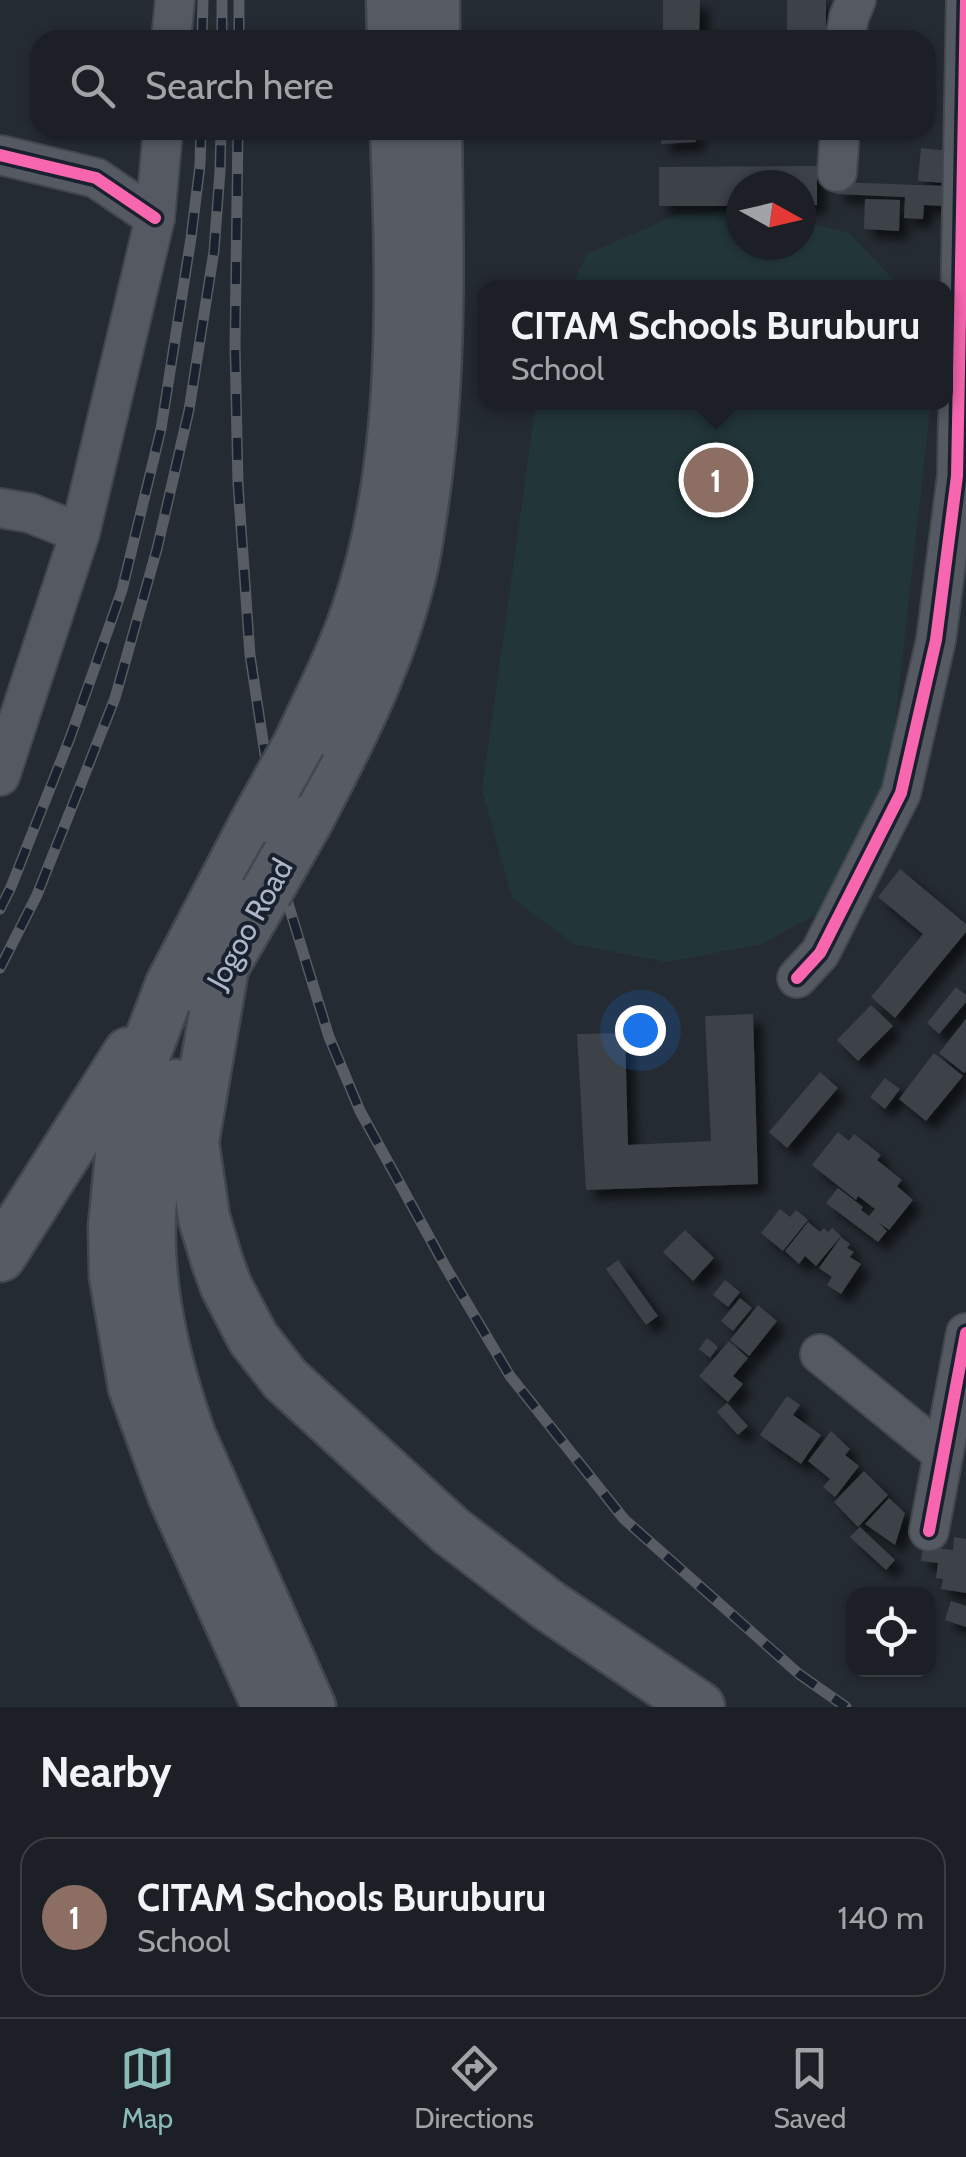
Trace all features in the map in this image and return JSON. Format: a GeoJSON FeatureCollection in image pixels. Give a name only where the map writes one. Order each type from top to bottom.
{"type":"FeatureCollection","features":[{"type":"Feature","properties":{"kind":"main road"},"geometry":{"type":"LineString","coordinates":[[392,0],[392,30]]}},
{"type":"Feature","properties":{"kind":"main road"},"geometry":{"type":"LineString","coordinates":[[434,0],[434,30]]}},
{"type":"Feature","properties":{"kind":"main road","name":"Jogoo Road"},"geometry":{"type":"LineString","coordinates":[[268,1707],[156,1452],[134,1387],[115,1276],[114,1227],[131,1091],[171,984],[300,742],[359,608],[376,544],[388,475],[398,366],[396,140]]}},
{"type":"Feature","properties":{"kind":"main road","name":"Jogoo Road"},"geometry":{"type":"LineString","coordinates":[[310,1707],[176,1396],[156,1304],[152,1186],[165,1123],[190,1041],[224,967],[360,719],[406,591],[432,436],[438,326],[436,140]]}},
{"type":"Feature","properties":{"kind":"main road"},"geometry":{"type":"LineString","coordinates":[[224,967],[193,1142],[204,1218],[217,1262],[253,1338],[285,1379],[451,1531],[548,1605],[698,1707]]}},
{"type":"Feature","properties":{"kind":"main road"},"geometry":{"type":"LineString","coordinates":[[0,1256],[171,984]]}},
{"type":"Feature","properties":{"kind":"street"},"geometry":{"type":"LineString","coordinates":[[172,30],[174,0]]}},
{"type":"Feature","properties":{"kind":"street"},"geometry":{"type":"LineString","coordinates":[[846,30],[856,0]]}},
{"type":"Feature","properties":{"kind":"street"},"geometry":{"type":"LineString","coordinates":[[797,978],[820,952],[901,792],[936,640],[958,476],[966,0]]}},
{"type":"Feature","properties":{"kind":"street"},"geometry":{"type":"LineString","coordinates":[[0,776],[80,533],[155,218],[162,140]]}},
{"type":"Feature","properties":{"kind":"street"},"geometry":{"type":"LineString","coordinates":[[837,172],[839,140]]}},
{"type":"Feature","properties":{"kind":"street"},"geometry":{"type":"LineString","coordinates":[[0,155],[96,178],[155,218]]}},
{"type":"Feature","properties":{"kind":"street"},"geometry":{"type":"LineString","coordinates":[[0,508],[30,513],[80,533]]}},
{"type":"Feature","properties":{"kind":"street"},"geometry":{"type":"LineString","coordinates":[[928,1531],[966,1333]]}},
{"type":"Feature","properties":{"kind":"street"},"geometry":{"type":"LineString","coordinates":[[820,1354],[944,1454]]}},
{"type":"Feature","properties":{"kind":"green space"},"geometry":{"type":"Polygon","coordinates":[[[726,211],[726,260],[816,260],[816,225],[849,233],[894,280],[574,280],[587,254],[676,215],[726,211]]]}},
{"type":"Feature","properties":{"kind":"green space"},"geometry":{"type":"Polygon","coordinates":[[[535,410],[930,410],[886,803],[842,900],[762,944],[666,962],[574,944],[512,898],[482,790],[535,410]]]}},
{"type":"Feature","properties":{"kind":"building"},"geometry":{"type":"Polygon","coordinates":[[[663,0],[700,0],[699,30],[663,30],[663,0]]]}},
{"type":"Feature","properties":{"kind":"building"},"geometry":{"type":"Polygon","coordinates":[[[787,0],[826,0],[826,30],[787,30],[787,0]]]}},
{"type":"Feature","properties":{"kind":"building"},"geometry":{"type":"Polygon","coordinates":[[[661,140],[696,140],[696,142],[661,144],[661,140]]]}},
{"type":"Feature","properties":{"kind":"building"},"geometry":{"type":"Polygon","coordinates":[[[921,148],[949,151],[946,183],[918,181],[921,148]]]}},
{"type":"Feature","properties":{"kind":"building"},"geometry":{"type":"Polygon","coordinates":[[[817,166],[817,205],[816,170],[726,170],[726,206],[659,206],[659,167],[817,166]]]}},
{"type":"Feature","properties":{"kind":"building"},"geometry":{"type":"Polygon","coordinates":[[[836,182],[946,186],[945,206],[924,205],[923,219],[904,218],[905,197],[836,194],[836,182]]]}},
{"type":"Feature","properties":{"kind":"building"},"geometry":{"type":"Polygon","coordinates":[[[865,199],[900,200],[899,231],[864,229],[865,199]]]}},
{"type":"Feature","properties":{"kind":"building"},"geometry":{"type":"Polygon","coordinates":[[[900,869],[966,924],[966,932],[895,1018],[871,997],[923,934],[878,897],[900,869]]]}},
{"type":"Feature","properties":{"kind":"building"},"geometry":{"type":"Polygon","coordinates":[[[956,987],[966,995],[966,1002],[939,1034],[927,1023],[956,987]]]}},
{"type":"Feature","properties":{"kind":"building"},"geometry":{"type":"Polygon","coordinates":[[[871,1005],[893,1026],[858,1061],[837,1040],[871,1005]]]}},
{"type":"Feature","properties":{"kind":"building"},"geometry":{"type":"Polygon","coordinates":[[[753,1014],[758,1184],[586,1190],[577,1034],[625,1033],[628,1145],[711,1141],[705,1016],[753,1014]]]}},
{"type":"Feature","properties":{"kind":"building"},"geometry":{"type":"Polygon","coordinates":[[[966,1019],[966,1071],[964,1073],[939,1053],[966,1019]]]}},
{"type":"Feature","properties":{"kind":"building"},"geometry":{"type":"Polygon","coordinates":[[[934,1053],[963,1076],[926,1121],[899,1099],[934,1053]]]}},
{"type":"Feature","properties":{"kind":"building"},"geometry":{"type":"Polygon","coordinates":[[[820,1072],[838,1088],[787,1148],[769,1132],[820,1072]]]}},
{"type":"Feature","properties":{"kind":"building"},"geometry":{"type":"Polygon","coordinates":[[[885,1078],[900,1089],[885,1109],[870,1097],[885,1078]]]}},
{"type":"Feature","properties":{"kind":"building"},"geometry":{"type":"Polygon","coordinates":[[[838,1132],[849,1141],[854,1134],[881,1155],[877,1160],[902,1180],[897,1186],[913,1200],[889,1230],[878,1222],[887,1231],[878,1242],[826,1203],[838,1188],[869,1216],[875,1209],[858,1196],[856,1200],[812,1165],[838,1132]]]}},
{"type":"Feature","properties":{"kind":"building"},"geometry":{"type":"Polygon","coordinates":[[[780,1209],[790,1217],[796,1210],[808,1220],[783,1251],[761,1233],[780,1209]]]}},
{"type":"Feature","properties":{"kind":"building"},"geometry":{"type":"Polygon","coordinates":[[[808,1222],[820,1232],[832,1228],[841,1236],[816,1266],[805,1256],[799,1264],[785,1251],[808,1222]]]}},
{"type":"Feature","properties":{"kind":"building"},"geometry":{"type":"Polygon","coordinates":[[[685,1230],[714,1258],[693,1281],[663,1252],[685,1230]]]}},
{"type":"Feature","properties":{"kind":"building"},"geometry":{"type":"Polygon","coordinates":[[[841,1237],[854,1252],[850,1257],[861,1264],[841,1294],[827,1285],[832,1277],[819,1268],[841,1237]]]}},
{"type":"Feature","properties":{"kind":"building"},"geometry":{"type":"Polygon","coordinates":[[[618,1260],[658,1316],[646,1325],[606,1269],[618,1260]]]}},
{"type":"Feature","properties":{"kind":"building"},"geometry":{"type":"Polygon","coordinates":[[[725,1280],[740,1292],[728,1307],[713,1295],[725,1280]]]}},
{"type":"Feature","properties":{"kind":"building"},"geometry":{"type":"Polygon","coordinates":[[[740,1298],[752,1308],[733,1331],[721,1321],[740,1298]]]}},
{"type":"Feature","properties":{"kind":"building"},"geometry":{"type":"Polygon","coordinates":[[[758,1305],[777,1321],[749,1356],[730,1340],[758,1305]]]}},
{"type":"Feature","properties":{"kind":"building"},"geometry":{"type":"Polygon","coordinates":[[[707,1338],[718,1347],[710,1358],[699,1349],[707,1338]]]}},
{"type":"Feature","properties":{"kind":"building"},"geometry":{"type":"Polygon","coordinates":[[[729,1341],[748,1358],[733,1376],[743,1384],[728,1402],[699,1376],[729,1341]]]}},
{"type":"Feature","properties":{"kind":"building"},"geometry":{"type":"Polygon","coordinates":[[[787,1396],[800,1405],[793,1415],[821,1435],[801,1464],[760,1435],[787,1396]]]}},
{"type":"Feature","properties":{"kind":"building"},"geometry":{"type":"Polygon","coordinates":[[[727,1403],[748,1426],[738,1435],[717,1412],[727,1403]]]}},
{"type":"Feature","properties":{"kind":"building"},"geometry":{"type":"Polygon","coordinates":[[[831,1431],[850,1449],[845,1455],[859,1466],[835,1497],[823,1487],[830,1479],[808,1461],[831,1431]]]}},
{"type":"Feature","properties":{"kind":"building"},"geometry":{"type":"Polygon","coordinates":[[[864,1471],[888,1495],[858,1527],[834,1502],[864,1471]]]}},
{"type":"Feature","properties":{"kind":"building"},"geometry":{"type":"Polygon","coordinates":[[[889,1498],[905,1513],[895,1545],[865,1524],[889,1498]]]}},
{"type":"Feature","properties":{"kind":"building"},"geometry":{"type":"Polygon","coordinates":[[[860,1527],[895,1560],[886,1570],[850,1537],[860,1527]]]}},
{"type":"Feature","properties":{"kind":"building"},"geometry":{"type":"Polygon","coordinates":[[[954,1537],[966,1539],[966,1593],[941,1589],[943,1579],[936,1578],[938,1563],[921,1561],[923,1546],[953,1550],[954,1537]]]}},
{"type":"Feature","properties":{"kind":"building"},"geometry":{"type":"Polygon","coordinates":[[[951,1601],[966,1606],[966,1627],[945,1620],[951,1601]]]}},
{"type":"Feature","properties":{"kind":"railway"},"geometry":{"type":"LineString","coordinates":[[202,30],[203,0]]}},
{"type":"Feature","properties":{"kind":"railway"},"geometry":{"type":"LineString","coordinates":[[222,0],[222,30]]}},
{"type":"Feature","properties":{"kind":"railway"},"geometry":{"type":"LineString","coordinates":[[239,0],[239,30]]}},
{"type":"Feature","properties":{"kind":"railway"},"geometry":{"type":"LineString","coordinates":[[0,909],[70,738],[122,590],[161,429],[191,238],[201,140]]}},
{"type":"Feature","properties":{"kind":"railway"},"geometry":{"type":"LineString","coordinates":[[0,968],[37,895],[115,698],[157,549],[189,410],[214,251],[221,140]]}},
{"type":"Feature","properties":{"kind":"railway"},"geometry":{"type":"LineString","coordinates":[[238,140],[238,484],[250,655],[287,900],[329,1037],[360,1111],[510,1376],[624,1519],[799,1674],[846,1707]]}},
{"type":"Feature","properties":{"kind":"cycle path"},"geometry":{"type":"LineString","coordinates":[[797,978],[820,953],[901,793],[936,640],[957,476],[966,0]]}},
{"type":"Feature","properties":{"kind":"cycle path"},"geometry":{"type":"LineString","coordinates":[[0,155],[96,178],[155,218]]}},
{"type":"Feature","properties":{"kind":"cycle path"},"geometry":{"type":"LineString","coordinates":[[929,1531],[966,1333]]}},
{"type":"Feature","properties":{"kind":"place","name":"CITAM Schools Buruburu"},"geometry":{"type":"Point","coordinates":[716,480]}}]}
